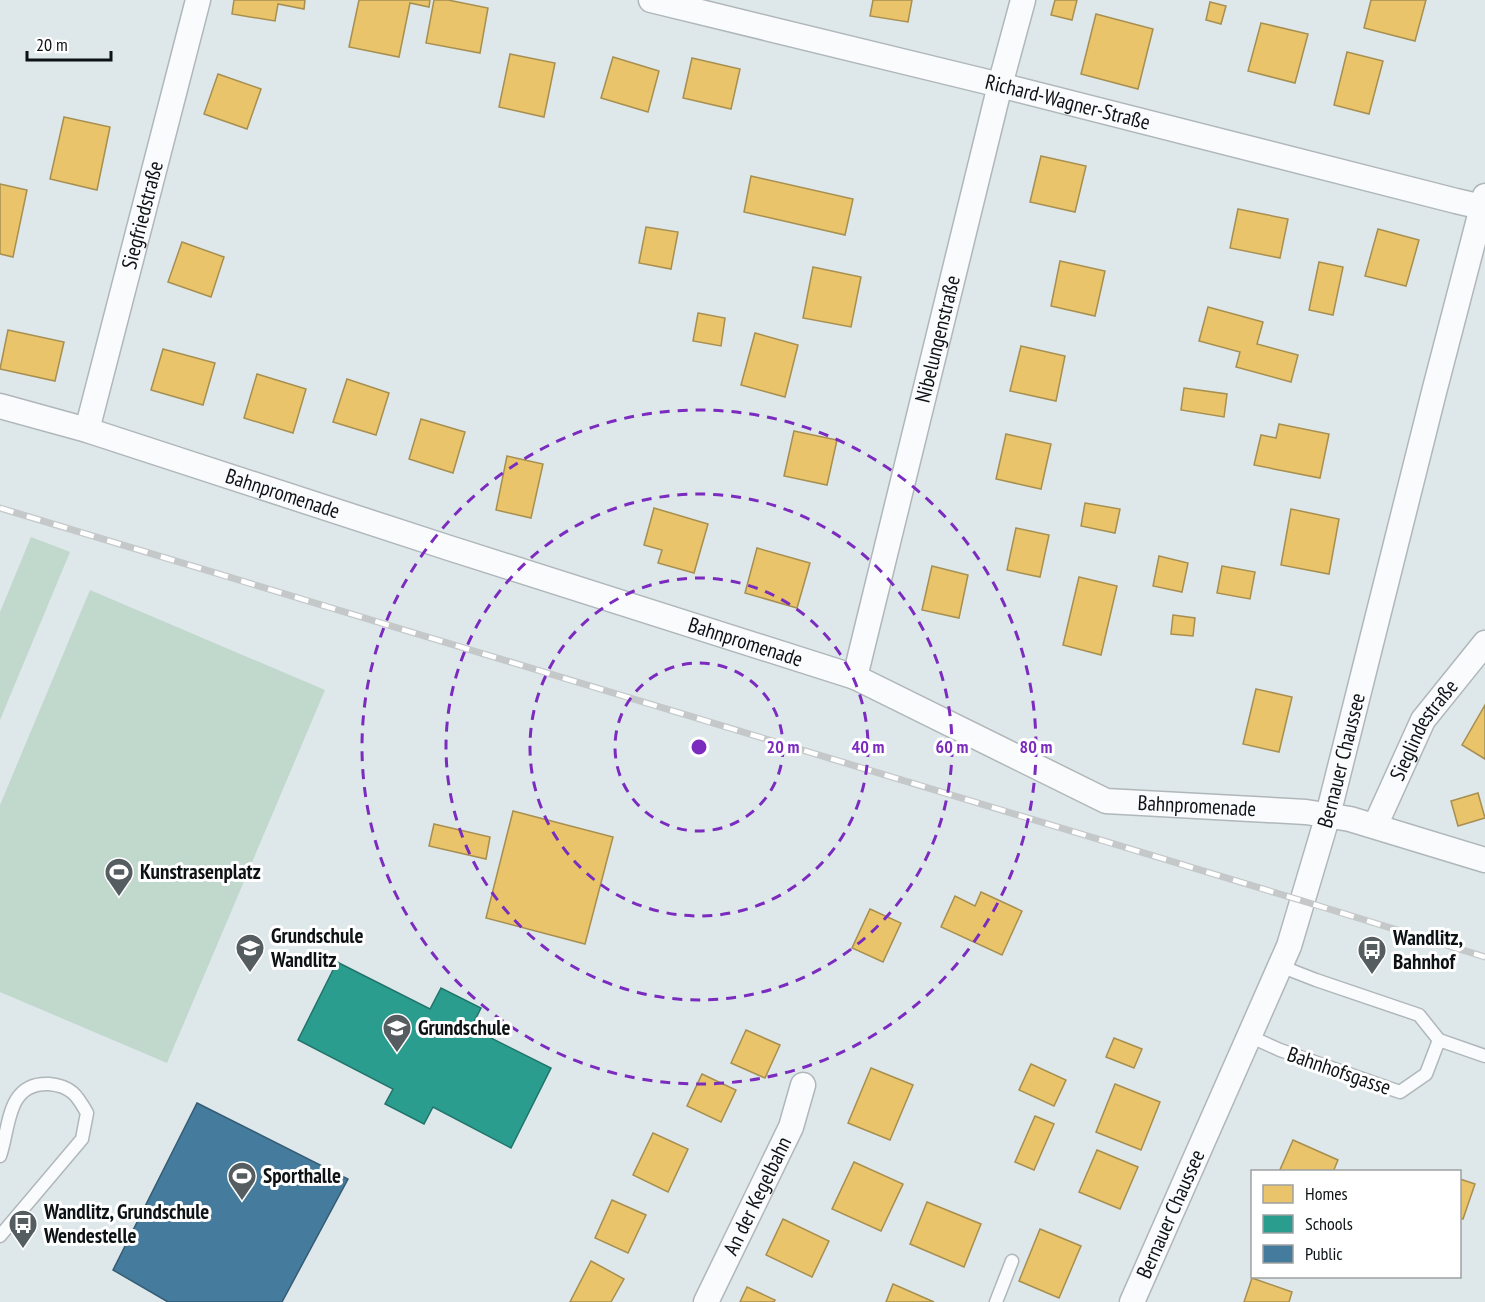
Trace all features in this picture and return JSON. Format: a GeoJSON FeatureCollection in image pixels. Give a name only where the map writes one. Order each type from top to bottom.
{"type":"FeatureCollection","features":[{"type":"Feature","properties":{"kind":"street","name":"Siegfriedstraße"},"geometry":{"type":"LineString","coordinates":[[87,429],[198,0]]}},
{"type":"Feature","properties":{"kind":"street","name":"Richard-Wagner-Straße"},"geometry":{"type":"LineString","coordinates":[[651,0],[1000,85],[1445,198],[1484,202]]}},
{"type":"Feature","properties":{"kind":"street","name":"Nibelungenstraße"},"geometry":{"type":"LineString","coordinates":[[855,677],[1000,85],[1023,0]]}},
{"type":"Feature","properties":{"kind":"street","name":"Bernauer Chaussee"},"geometry":{"type":"LineString","coordinates":[[1132,1302],[1289,946],[1328,815],[1484,202]]}},
{"type":"Feature","properties":{"kind":"street","name":"Bahnpromenade"},"geometry":{"type":"LineString","coordinates":[[0,406],[87,429],[446,547],[855,677],[1106,801],[1328,815],[1375,826],[1485,860]]}},
{"type":"Feature","properties":{"kind":"street","name":"Sieglindestraße"},"geometry":{"type":"LineString","coordinates":[[1375,826],[1423,720],[1485,643]]}},
{"type":"Feature","properties":{"kind":"street","name":"An der Kegelbahn"},"geometry":{"type":"LineString","coordinates":[[706,1302],[791,1126],[803,1085]]}},
{"type":"Feature","properties":{"kind":"lane"},"geometry":{"type":"LineString","coordinates":[[1280,966],[1419,1016],[1439,1040],[1485,1056]]}},
{"type":"Feature","properties":{"kind":"lane","name":"Bahnhofsgasse"},"geometry":{"type":"LineString","coordinates":[[1250,1036],[1280,1050],[1400,1092],[1426,1074],[1439,1040]]}},
{"type":"Feature","properties":{"kind":"lane"},"geometry":{"type":"LineString","coordinates":[[0,1156],[9,1117],[20,1094],[39,1084],[59,1085],[76,1094],[87,1113],[82,1138],[0,1236]]}},
{"type":"Feature","properties":{"kind":"lane"},"geometry":{"type":"LineString","coordinates":[[996,1302],[1012,1262]]}},
{"type":"Feature","properties":{"kind":"green space"},"geometry":{"type":"Polygon","coordinates":[[[31,537],[70,552],[0,720],[0,612],[31,537]]]}},
{"type":"Feature","properties":{"kind":"green space","name":"Kunstrasenplatz"},"geometry":{"type":"Polygon","coordinates":[[[90,590],[325,690],[167,1063],[0,992],[0,805],[90,590]]]}},
{"type":"Feature","properties":{"kind":"building: Homes"},"geometry":{"type":"Polygon","coordinates":[[[234,0],[305,0],[304,9],[278,4],[275,21],[232,14],[234,0]]]}},
{"type":"Feature","properties":{"kind":"building: Homes"},"geometry":{"type":"Polygon","coordinates":[[[359,0],[430,0],[429,7],[410,3],[399,57],[349,47],[359,0]]]}},
{"type":"Feature","properties":{"kind":"building: Homes"},"geometry":{"type":"Polygon","coordinates":[[[434,0],[448,0],[488,8],[480,53],[426,43],[434,0]]]}},
{"type":"Feature","properties":{"kind":"building: Homes"},"geometry":{"type":"Polygon","coordinates":[[[873,0],[912,0],[908,22],[870,16],[873,0]]]}},
{"type":"Feature","properties":{"kind":"building: Homes"},"geometry":{"type":"Polygon","coordinates":[[[1055,0],[1077,0],[1072,20],[1051,15],[1055,0]]]}},
{"type":"Feature","properties":{"kind":"building: Homes"},"geometry":{"type":"Polygon","coordinates":[[[1371,0],[1426,0],[1415,41],[1364,28],[1371,0]]]}},
{"type":"Feature","properties":{"kind":"building: Homes"},"geometry":{"type":"Polygon","coordinates":[[[1210,2],[1226,6],[1221,24],[1206,20],[1210,2]]]}},
{"type":"Feature","properties":{"kind":"building: Homes"},"geometry":{"type":"Polygon","coordinates":[[[1096,14],[1153,29],[1138,89],[1081,74],[1096,14]]]}},
{"type":"Feature","properties":{"kind":"building: Homes"},"geometry":{"type":"Polygon","coordinates":[[[1261,23],[1308,34],[1295,83],[1248,71],[1261,23]]]}},
{"type":"Feature","properties":{"kind":"building: Homes"},"geometry":{"type":"Polygon","coordinates":[[[1347,52],[1383,61],[1369,114],[1334,105],[1347,52]]]}},
{"type":"Feature","properties":{"kind":"building: Homes"},"geometry":{"type":"Polygon","coordinates":[[[510,54],[555,63],[544,117],[499,107],[510,54]]]}},
{"type":"Feature","properties":{"kind":"building: Homes"},"geometry":{"type":"Polygon","coordinates":[[[613,57],[659,71],[648,112],[601,98],[613,57]]]}},
{"type":"Feature","properties":{"kind":"building: Homes"},"geometry":{"type":"Polygon","coordinates":[[[692,58],[740,69],[731,109],[683,98],[692,58]]]}},
{"type":"Feature","properties":{"kind":"building: Homes"},"geometry":{"type":"Polygon","coordinates":[[[218,74],[261,89],[247,129],[204,114],[218,74]]]}},
{"type":"Feature","properties":{"kind":"building: Homes"},"geometry":{"type":"Polygon","coordinates":[[[64,117],[110,127],[97,190],[50,179],[64,117]]]}},
{"type":"Feature","properties":{"kind":"building: Homes"},"geometry":{"type":"Polygon","coordinates":[[[1041,156],[1086,166],[1075,212],[1030,202],[1041,156]]]}},
{"type":"Feature","properties":{"kind":"building: Homes"},"geometry":{"type":"Polygon","coordinates":[[[751,176],[853,199],[845,235],[744,212],[751,176]]]}},
{"type":"Feature","properties":{"kind":"building: Homes"},"geometry":{"type":"Polygon","coordinates":[[[0,184],[27,190],[13,257],[0,254],[0,184]]]}},
{"type":"Feature","properties":{"kind":"building: Homes"},"geometry":{"type":"Polygon","coordinates":[[[1238,209],[1288,219],[1280,258],[1230,248],[1238,209]]]}},
{"type":"Feature","properties":{"kind":"building: Homes"},"geometry":{"type":"Polygon","coordinates":[[[646,227],[678,232],[671,269],[639,263],[646,227]]]}},
{"type":"Feature","properties":{"kind":"building: Homes"},"geometry":{"type":"Polygon","coordinates":[[[1378,229],[1419,240],[1406,286],[1365,276],[1378,229]]]}},
{"type":"Feature","properties":{"kind":"building: Homes"},"geometry":{"type":"Polygon","coordinates":[[[182,242],[224,257],[211,297],[168,282],[182,242]]]}},
{"type":"Feature","properties":{"kind":"building: Homes"},"geometry":{"type":"Polygon","coordinates":[[[1060,261],[1105,271],[1095,316],[1051,306],[1060,261]]]}},
{"type":"Feature","properties":{"kind":"building: Homes"},"geometry":{"type":"Polygon","coordinates":[[[1319,262],[1343,267],[1333,315],[1309,310],[1319,262]]]}},
{"type":"Feature","properties":{"kind":"building: Homes"},"geometry":{"type":"Polygon","coordinates":[[[813,267],[861,277],[851,327],[803,318],[813,267]]]}},
{"type":"Feature","properties":{"kind":"building: Homes"},"geometry":{"type":"Polygon","coordinates":[[[1208,307],[1263,322],[1257,344],[1298,355],[1291,382],[1236,367],[1240,352],[1199,341],[1208,307]]]}},
{"type":"Feature","properties":{"kind":"building: Homes"},"geometry":{"type":"Polygon","coordinates":[[[698,313],[725,318],[721,346],[693,341],[698,313]]]}},
{"type":"Feature","properties":{"kind":"building: Homes"},"geometry":{"type":"Polygon","coordinates":[[[8,330],[64,342],[55,381],[0,369],[8,330]]]}},
{"type":"Feature","properties":{"kind":"building: Homes"},"geometry":{"type":"Polygon","coordinates":[[[755,333],[798,345],[785,397],[741,385],[755,333]]]}},
{"type":"Feature","properties":{"kind":"building: Homes"},"geometry":{"type":"Polygon","coordinates":[[[1021,346],[1065,356],[1056,401],[1010,391],[1021,346]]]}},
{"type":"Feature","properties":{"kind":"building: Homes"},"geometry":{"type":"Polygon","coordinates":[[[163,349],[215,363],[203,405],[151,390],[163,349]]]}},
{"type":"Feature","properties":{"kind":"building: Homes"},"geometry":{"type":"Polygon","coordinates":[[[257,374],[306,389],[293,433],[244,418],[257,374]]]}},
{"type":"Feature","properties":{"kind":"building: Homes"},"geometry":{"type":"Polygon","coordinates":[[[347,379],[389,393],[376,435],[333,422],[347,379]]]}},
{"type":"Feature","properties":{"kind":"building: Homes"},"geometry":{"type":"Polygon","coordinates":[[[1184,388],[1227,394],[1224,417],[1181,410],[1184,388]]]}},
{"type":"Feature","properties":{"kind":"building: Homes"},"geometry":{"type":"Polygon","coordinates":[[[421,419],[465,432],[453,473],[409,459],[421,419]]]}},
{"type":"Feature","properties":{"kind":"building: Homes"},"geometry":{"type":"Polygon","coordinates":[[[1279,424],[1329,434],[1320,478],[1254,465],[1261,435],[1276,438],[1279,424]]]}},
{"type":"Feature","properties":{"kind":"building: Homes"},"geometry":{"type":"Polygon","coordinates":[[[794,431],[837,440],[827,485],[784,476],[794,431]]]}},
{"type":"Feature","properties":{"kind":"building: Homes"},"geometry":{"type":"Polygon","coordinates":[[[1006,434],[1051,444],[1041,489],[996,479],[1006,434]]]}},
{"type":"Feature","properties":{"kind":"building: Homes"},"geometry":{"type":"Polygon","coordinates":[[[507,456],[543,464],[531,518],[496,510],[507,456]]]}},
{"type":"Feature","properties":{"kind":"building: Homes"},"geometry":{"type":"Polygon","coordinates":[[[1085,503],[1120,509],[1115,533],[1081,526],[1085,503]]]}},
{"type":"Feature","properties":{"kind":"building: Homes"},"geometry":{"type":"Polygon","coordinates":[[[654,508],[708,524],[694,573],[658,563],[662,550],[644,545],[654,508]]]}},
{"type":"Feature","properties":{"kind":"building: Homes"},"geometry":{"type":"Polygon","coordinates":[[[1291,509],[1339,519],[1329,574],[1281,565],[1291,509]]]}},
{"type":"Feature","properties":{"kind":"building: Homes"},"geometry":{"type":"Polygon","coordinates":[[[1016,528],[1049,535],[1040,577],[1007,570],[1016,528]]]}},
{"type":"Feature","properties":{"kind":"building: Homes"},"geometry":{"type":"Polygon","coordinates":[[[757,548],[810,563],[797,608],[745,593],[757,548]]]}},
{"type":"Feature","properties":{"kind":"building: Homes"},"geometry":{"type":"Polygon","coordinates":[[[1159,556],[1188,563],[1182,592],[1153,586],[1159,556]]]}},
{"type":"Feature","properties":{"kind":"building: Homes"},"geometry":{"type":"Polygon","coordinates":[[[932,566],[968,575],[959,618],[922,610],[932,566]]]}},
{"type":"Feature","properties":{"kind":"building: Homes"},"geometry":{"type":"Polygon","coordinates":[[[1222,566],[1255,572],[1250,599],[1217,593],[1222,566]]]}},
{"type":"Feature","properties":{"kind":"building: Homes"},"geometry":{"type":"Polygon","coordinates":[[[1079,577],[1117,586],[1101,655],[1063,645],[1079,577]]]}},
{"type":"Feature","properties":{"kind":"building: Homes"},"geometry":{"type":"Polygon","coordinates":[[[1173,615],[1195,618],[1193,636],[1171,634],[1173,615]]]}},
{"type":"Feature","properties":{"kind":"building: Homes"},"geometry":{"type":"Polygon","coordinates":[[[1256,689],[1292,697],[1279,752],[1243,744],[1256,689]]]}},
{"type":"Feature","properties":{"kind":"building: Homes"},"geometry":{"type":"Polygon","coordinates":[[[1485,705],[1485,759],[1462,745],[1485,705]]]}},
{"type":"Feature","properties":{"kind":"building: Homes"},"geometry":{"type":"Polygon","coordinates":[[[1478,793],[1485,818],[1458,826],[1451,801],[1478,793]]]}},
{"type":"Feature","properties":{"kind":"building: Homes"},"geometry":{"type":"Polygon","coordinates":[[[513,811],[613,837],[585,944],[486,918],[513,811]]]}},
{"type":"Feature","properties":{"kind":"building: Homes"},"geometry":{"type":"Polygon","coordinates":[[[434,824],[490,837],[486,859],[429,846],[434,824]]]}},
{"type":"Feature","properties":{"kind":"building: Homes"},"geometry":{"type":"Polygon","coordinates":[[[981,892],[1022,911],[1002,955],[941,927],[955,896],[975,906],[981,892]]]}},
{"type":"Feature","properties":{"kind":"building: Homes"},"geometry":{"type":"Polygon","coordinates":[[[870,909],[901,923],[883,962],[852,948],[870,909]]]}},
{"type":"Feature","properties":{"kind":"building: Homes"},"geometry":{"type":"Polygon","coordinates":[[[746,1030],[780,1045],[765,1078],[731,1063],[746,1030]]]}},
{"type":"Feature","properties":{"kind":"building: Homes"},"geometry":{"type":"Polygon","coordinates":[[[1114,1038],[1142,1049],[1134,1068],[1106,1057],[1114,1038]]]}},
{"type":"Feature","properties":{"kind":"building: Homes"},"geometry":{"type":"Polygon","coordinates":[[[1031,1064],[1066,1080],[1054,1106],[1019,1090],[1031,1064]]]}},
{"type":"Feature","properties":{"kind":"building: Homes"},"geometry":{"type":"Polygon","coordinates":[[[871,1068],[913,1085],[890,1140],[848,1123],[871,1068]]]}},
{"type":"Feature","properties":{"kind":"building: Homes"},"geometry":{"type":"Polygon","coordinates":[[[702,1074],[736,1090],[721,1122],[687,1106],[702,1074]]]}},
{"type":"Feature","properties":{"kind":"building: Homes"},"geometry":{"type":"Polygon","coordinates":[[[1115,1084],[1160,1102],[1141,1150],[1096,1132],[1115,1084]]]}},
{"type":"Feature","properties":{"kind":"building: Homes"},"geometry":{"type":"Polygon","coordinates":[[[1035,1116],[1054,1124],[1034,1170],[1015,1162],[1035,1116]]]}},
{"type":"Feature","properties":{"kind":"building: Homes"},"geometry":{"type":"Polygon","coordinates":[[[653,1133],[688,1149],[668,1192],[633,1175],[653,1133]]]}},
{"type":"Feature","properties":{"kind":"building: Homes"},"geometry":{"type":"Polygon","coordinates":[[[1293,1140],[1338,1160],[1334,1170],[1280,1170],[1293,1140]]]}},
{"type":"Feature","properties":{"kind":"building: Homes"},"geometry":{"type":"Polygon","coordinates":[[[1097,1150],[1138,1167],[1120,1209],[1079,1192],[1097,1150]]]}},
{"type":"Feature","properties":{"kind":"building: Homes"},"geometry":{"type":"Polygon","coordinates":[[[854,1162],[903,1184],[881,1231],[832,1209],[854,1162]]]}},
{"type":"Feature","properties":{"kind":"building: Homes"},"geometry":{"type":"Polygon","coordinates":[[[1461,1179],[1475,1184],[1463,1219],[1461,1218],[1461,1179]]]}},
{"type":"Feature","properties":{"kind":"building: Homes"},"geometry":{"type":"Polygon","coordinates":[[[612,1200],[646,1215],[628,1253],[595,1238],[612,1200]]]}},
{"type":"Feature","properties":{"kind":"building: Homes"},"geometry":{"type":"Polygon","coordinates":[[[927,1202],[981,1224],[964,1267],[910,1244],[927,1202]]]}},
{"type":"Feature","properties":{"kind":"building: Homes"},"geometry":{"type":"Polygon","coordinates":[[[783,1219],[829,1241],[812,1277],[766,1255],[783,1219]]]}},
{"type":"Feature","properties":{"kind":"building: Homes"},"geometry":{"type":"Polygon","coordinates":[[[1040,1229],[1081,1246],[1059,1298],[1019,1281],[1040,1229]]]}},
{"type":"Feature","properties":{"kind":"building: Homes"},"geometry":{"type":"Polygon","coordinates":[[[591,1261],[624,1279],[611,1302],[570,1302],[591,1261]]]}},
{"type":"Feature","properties":{"kind":"building: Homes"},"geometry":{"type":"Polygon","coordinates":[[[1252,1278],[1292,1292],[1289,1302],[1244,1302],[1252,1278]]]}},
{"type":"Feature","properties":{"kind":"building: Homes"},"geometry":{"type":"Polygon","coordinates":[[[893,1284],[934,1302],[886,1302],[893,1284]]]}},
{"type":"Feature","properties":{"kind":"building: Homes"},"geometry":{"type":"Polygon","coordinates":[[[747,1287],[775,1300],[774,1302],[740,1302],[747,1287]]]}},
{"type":"Feature","properties":{"kind":"building: Schools"},"geometry":{"type":"Polygon","coordinates":[[[337,962],[430,1009],[441,988],[481,1008],[471,1028],[551,1068],[511,1148],[433,1107],[424,1124],[385,1104],[393,1089],[298,1040],[337,962]]]}},
{"type":"Feature","properties":{"kind":"building: Public","name":"Sporthalle"},"geometry":{"type":"Polygon","coordinates":[[[197,1103],[348,1179],[282,1302],[168,1302],[113,1270],[197,1103]]]}},
{"type":"Feature","properties":{"kind":"railway"},"geometry":{"type":"LineString","coordinates":[[0,508],[1485,957]]}},
{"type":"Feature","properties":{"kind":"place","name":"Kunstrasenplatz"},"geometry":{"type":"Point","coordinates":[119,898]}},
{"type":"Feature","properties":{"kind":"place","name":"Grundschule Wandlitz"},"geometry":{"type":"Point","coordinates":[250,974]}},
{"type":"Feature","properties":{"kind":"place","name":"Wandlitz, Bahnhof"},"geometry":{"type":"Point","coordinates":[1372,976]}},
{"type":"Feature","properties":{"kind":"place","name":"Grundschule"},"geometry":{"type":"Point","coordinates":[397,1054]}},
{"type":"Feature","properties":{"kind":"place","name":"Sporthalle"},"geometry":{"type":"Point","coordinates":[242,1202]}},
{"type":"Feature","properties":{"kind":"place","name":"Wandlitz, Grundschule Wendestelle"},"geometry":{"type":"Point","coordinates":[23,1250]}}]}
